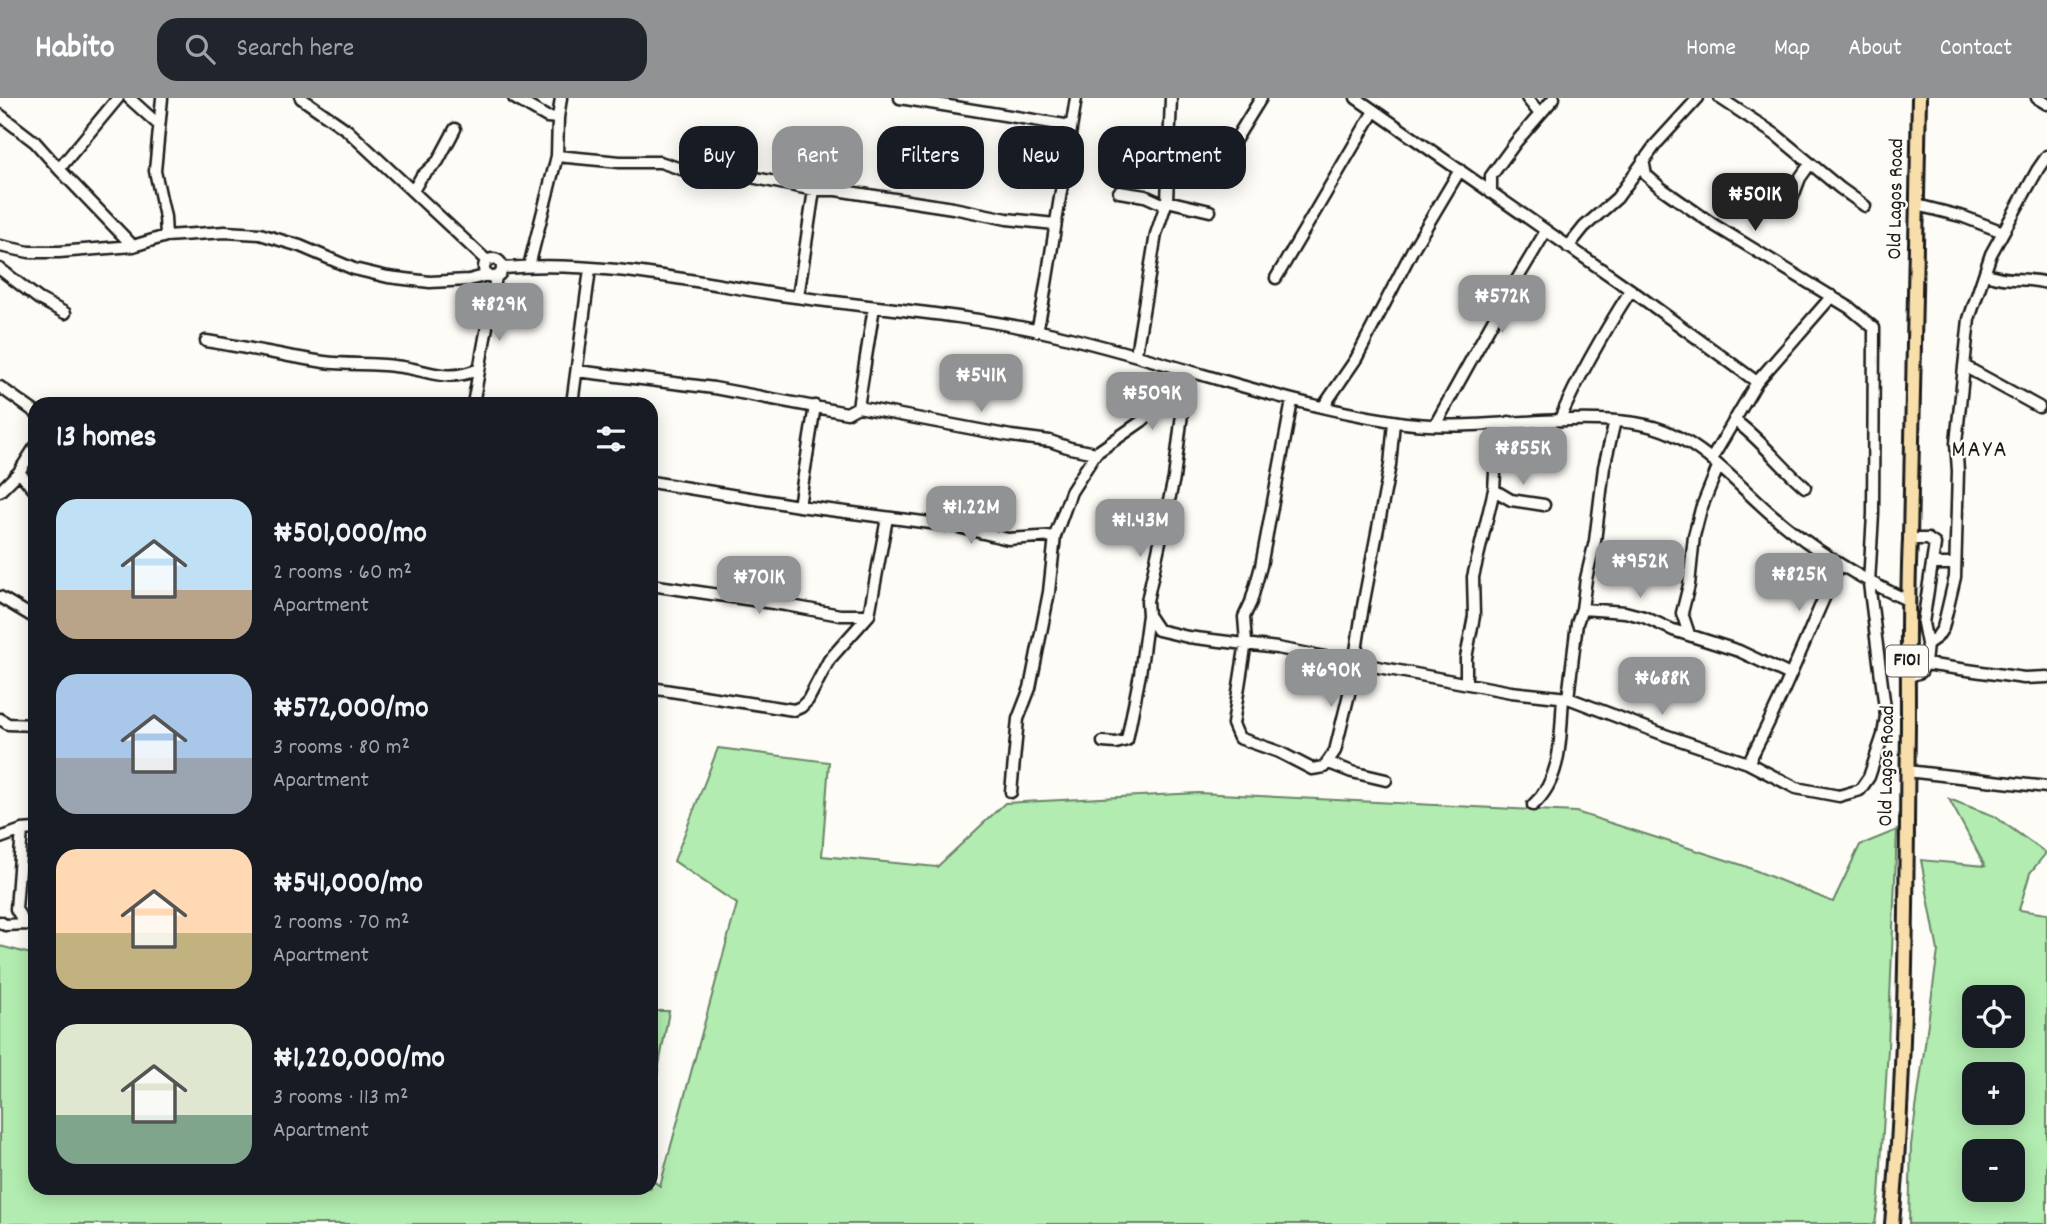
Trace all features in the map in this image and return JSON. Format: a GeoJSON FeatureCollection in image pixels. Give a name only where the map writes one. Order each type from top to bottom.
{"type":"FeatureCollection","features":[{"type":"Feature","properties":{"kind":"main road","name":"Old Lagos Road"},"geometry":{"type":"LineString","coordinates":[[1892,1224],[1903,1023],[1907,600],[1919,98]]}},
{"type":"Feature","properties":{"kind":"street"},"geometry":{"type":"LineString","coordinates":[[59,169],[118,98]]}},
{"type":"Feature","properties":{"kind":"street"},"geometry":{"type":"LineString","coordinates":[[129,98],[159,125]]}},
{"type":"Feature","properties":{"kind":"street"},"geometry":{"type":"LineString","coordinates":[[162,98],[155,170],[165,217],[166,236]]}},
{"type":"Feature","properties":{"kind":"street"},"geometry":{"type":"LineString","coordinates":[[302,98],[347,130],[487,261]]}},
{"type":"Feature","properties":{"kind":"street"},"geometry":{"type":"LineString","coordinates":[[514,98],[547,117],[558,118]]}},
{"type":"Feature","properties":{"kind":"street"},"geometry":{"type":"LineString","coordinates":[[529,266],[557,156],[561,98]]}},
{"type":"Feature","properties":{"kind":"street"},"geometry":{"type":"LineString","coordinates":[[900,98],[963,103],[1071,126],[1076,98]]}},
{"type":"Feature","properties":{"kind":"street"},"geometry":{"type":"LineString","coordinates":[[1136,354],[1156,234],[1166,203],[1171,98]]}},
{"type":"Feature","properties":{"kind":"street"},"geometry":{"type":"LineString","coordinates":[[1244,126],[1261,98]]}},
{"type":"Feature","properties":{"kind":"street"},"geometry":{"type":"LineString","coordinates":[[1356,98],[1631,290],[1757,382]]}},
{"type":"Feature","properties":{"kind":"street"},"geometry":{"type":"LineString","coordinates":[[1527,98],[1540,114]]}},
{"type":"Feature","properties":{"kind":"street"},"geometry":{"type":"LineString","coordinates":[[1475,180],[1491,176],[1554,98]]}},
{"type":"Feature","properties":{"kind":"street"},"geometry":{"type":"LineString","coordinates":[[1568,247],[1632,178],[1643,160],[1698,98]]}},
{"type":"Feature","properties":{"kind":"street"},"geometry":{"type":"LineString","coordinates":[[1720,98],[1776,135],[1865,206]]}},
{"type":"Feature","properties":{"kind":"street"},"geometry":{"type":"LineString","coordinates":[[2037,98],[2047,104]]}},
{"type":"Feature","properties":{"kind":"street"},"geometry":{"type":"LineString","coordinates":[[1276,278],[1374,111]]}},
{"type":"Feature","properties":{"kind":"street"},"geometry":{"type":"LineString","coordinates":[[0,115],[35,142],[133,246]]}},
{"type":"Feature","properties":{"kind":"street"},"geometry":{"type":"LineString","coordinates":[[413,191],[421,177],[438,160],[455,129]]}},
{"type":"Feature","properties":{"kind":"street"},"geometry":{"type":"LineString","coordinates":[[557,156],[620,162],[660,162],[687,172],[727,172],[814,190],[836,190],[1007,219],[1055,224]]}},
{"type":"Feature","properties":{"kind":"street"},"geometry":{"type":"LineString","coordinates":[[1927,644],[1937,637],[1943,628],[1955,577],[1958,471],[1956,443],[1969,319],[1991,254],[2047,156]]}},
{"type":"Feature","properties":{"kind":"street"},"geometry":{"type":"LineString","coordinates":[[1148,615],[1156,628],[1188,637],[1246,642],[1511,692],[1566,698],[1665,736],[1748,763],[1796,788],[1839,796],[1860,790],[1869,777],[1883,735],[1886,716],[1869,583],[1873,513],[1874,328],[1832,296],[1714,225],[1647,176],[1643,160]]}},
{"type":"Feature","properties":{"kind":"street"},"geometry":{"type":"LineString","coordinates":[[1793,199],[1800,178],[1810,164]]}},
{"type":"Feature","properties":{"kind":"street"},"geometry":{"type":"LineString","coordinates":[[1323,407],[1356,359],[1413,249],[1460,170]]}},
{"type":"Feature","properties":{"kind":"street"},"geometry":{"type":"LineString","coordinates":[[1491,176],[1491,193]]}},
{"type":"Feature","properties":{"kind":"street"},"geometry":{"type":"LineString","coordinates":[[1632,178],[1647,176]]}},
{"type":"Feature","properties":{"kind":"street"},"geometry":{"type":"LineString","coordinates":[[1037,331],[1044,303],[1061,189]]}},
{"type":"Feature","properties":{"kind":"street"},"geometry":{"type":"LineString","coordinates":[[797,298],[814,190]]}},
{"type":"Feature","properties":{"kind":"street"},"geometry":{"type":"LineString","coordinates":[[1119,192],[1210,211]]}},
{"type":"Feature","properties":{"kind":"street"},"geometry":{"type":"LineString","coordinates":[[1917,205],[1964,217],[2003,232]]}},
{"type":"Feature","properties":{"kind":"street"},"geometry":{"type":"LineString","coordinates":[[1435,425],[1546,231]]}},
{"type":"Feature","properties":{"kind":"street"},"geometry":{"type":"LineString","coordinates":[[1,248],[39,252],[133,246],[166,236],[225,232],[260,234],[300,246],[354,269],[409,280],[469,280],[529,266],[653,275],[1037,331],[1136,354],[1292,401],[1394,422],[1435,425],[1560,419],[1648,425],[1671,433],[1715,463],[1802,539],[1839,565],[1869,583],[1907,600]]}},
{"type":"Feature","properties":{"kind":"street"},"geometry":{"type":"LineString","coordinates":[[474,397],[496,273],[496,259],[487,261]]}},
{"type":"Feature","properties":{"kind":"street"},"geometry":{"type":"LineString","coordinates":[[487,261],[484,269],[496,273]]}},
{"type":"Feature","properties":{"kind":"street"},"geometry":{"type":"LineString","coordinates":[[0,269],[39,299],[65,313]]}},
{"type":"Feature","properties":{"kind":"street"},"geometry":{"type":"LineString","coordinates":[[573,397],[590,269]]}},
{"type":"Feature","properties":{"kind":"street"},"geometry":{"type":"LineString","coordinates":[[1985,273],[2047,283]]}},
{"type":"Feature","properties":{"kind":"street"},"geometry":{"type":"LineString","coordinates":[[1980,289],[2005,278]]}},
{"type":"Feature","properties":{"kind":"street"},"geometry":{"type":"LineString","coordinates":[[1560,419],[1596,346],[1631,290]]}},
{"type":"Feature","properties":{"kind":"street"},"geometry":{"type":"LineString","coordinates":[[1689,634],[1682,613],[1689,585],[1694,536],[1715,463],[1734,420],[1757,382],[1832,296]]}},
{"type":"Feature","properties":{"kind":"street"},"geometry":{"type":"LineString","coordinates":[[858,407],[874,307]]}},
{"type":"Feature","properties":{"kind":"street"},"geometry":{"type":"LineString","coordinates":[[206,341],[324,362],[393,365],[444,376],[457,377],[479,369]]}},
{"type":"Feature","properties":{"kind":"street"},"geometry":{"type":"LineString","coordinates":[[1964,366],[2039,407]]}},
{"type":"Feature","properties":{"kind":"street"},"geometry":{"type":"LineString","coordinates":[[1103,742],[1127,740],[1140,674],[1148,615],[1147,601],[1174,478],[1186,382],[1191,370]]}},
{"type":"Feature","properties":{"kind":"street"},"geometry":{"type":"LineString","coordinates":[[577,371],[714,388],[847,413],[858,407],[1050,441],[1096,453]]}},
{"type":"Feature","properties":{"kind":"street"},"geometry":{"type":"LineString","coordinates":[[1011,792],[1018,719],[1030,688],[1049,592],[1055,536],[1071,492],[1096,453],[1142,421],[1186,382]]}},
{"type":"Feature","properties":{"kind":"street"},"geometry":{"type":"LineString","coordinates":[[0,387],[28,407]]}},
{"type":"Feature","properties":{"kind":"street"},"geometry":{"type":"LineString","coordinates":[[1292,401],[1261,566],[1251,603],[1244,617],[1246,642],[1233,724],[1239,738],[1279,752],[1312,769],[1320,769],[1329,763],[1340,734],[1390,465],[1394,422]]}},
{"type":"Feature","properties":{"kind":"street"},"geometry":{"type":"LineString","coordinates":[[799,506],[815,406]]}},
{"type":"Feature","properties":{"kind":"street"},"geometry":{"type":"LineString","coordinates":[[1734,420],[1758,439],[1773,458],[1805,488]]}},
{"type":"Feature","properties":{"kind":"street"},"geometry":{"type":"LineString","coordinates":[[1533,805],[1545,795],[1553,780],[1577,622],[1582,610],[1600,513],[1604,467],[1615,421]]}},
{"type":"Feature","properties":{"kind":"street"},"geometry":{"type":"LineString","coordinates":[[1466,682],[1466,658],[1474,616],[1473,577],[1494,490],[1496,456],[1509,422]]}},
{"type":"Feature","properties":{"kind":"street"},"geometry":{"type":"LineString","coordinates":[[0,491],[19,472],[28,458]]}},
{"type":"Feature","properties":{"kind":"street"},"geometry":{"type":"LineString","coordinates":[[19,472],[28,483]]}},
{"type":"Feature","properties":{"kind":"street"},"geometry":{"type":"LineString","coordinates":[[658,483],[799,506],[954,526],[1009,539],[1055,536]]}},
{"type":"Feature","properties":{"kind":"street"},"geometry":{"type":"LineString","coordinates":[[1494,490],[1511,500],[1544,505]]}},
{"type":"Feature","properties":{"kind":"street"},"geometry":{"type":"LineString","coordinates":[[658,689],[794,710],[802,707],[829,660],[869,615],[887,518]]}},
{"type":"Feature","properties":{"kind":"street"},"geometry":{"type":"LineString","coordinates":[[1907,677],[1921,672],[1925,664],[1927,644],[1923,623],[1935,544],[1933,540],[1910,540]]}},
{"type":"Feature","properties":{"kind":"street"},"geometry":{"type":"LineString","coordinates":[[1933,564],[1954,564]]}},
{"type":"Feature","properties":{"kind":"street"},"geometry":{"type":"LineString","coordinates":[[1748,763],[1770,722],[1809,628],[1839,565]]}},
{"type":"Feature","properties":{"kind":"street"},"geometry":{"type":"LineString","coordinates":[[658,586],[840,615],[869,615]]}},
{"type":"Feature","properties":{"kind":"street"},"geometry":{"type":"LineString","coordinates":[[0,597],[28,614]]}},
{"type":"Feature","properties":{"kind":"street"},"geometry":{"type":"LineString","coordinates":[[1582,610],[1625,612],[1739,651],[1790,675]]}},
{"type":"Feature","properties":{"kind":"street"},"geometry":{"type":"LineString","coordinates":[[1925,664],[2024,678],[2047,677]]}},
{"type":"Feature","properties":{"kind":"street"},"geometry":{"type":"LineString","coordinates":[[0,719],[8,724],[28,725]]}},
{"type":"Feature","properties":{"kind":"street"},"geometry":{"type":"LineString","coordinates":[[1329,763],[1386,780]]}},
{"type":"Feature","properties":{"kind":"street"},"geometry":{"type":"LineString","coordinates":[[1907,771],[2047,787]]}},
{"type":"Feature","properties":{"kind":"street"},"geometry":{"type":"LineString","coordinates":[[3,923],[16,909],[22,830]]}},
{"type":"Feature","properties":{"kind":"street"},"geometry":{"type":"LineString","coordinates":[[0,838],[28,830]]}},
{"type":"Feature","properties":{"kind":"street"},"geometry":{"type":"LineString","coordinates":[[16,909],[28,923]]}},
{"type":"Feature","properties":{"kind":"street"},"geometry":{"type":"LineString","coordinates":[[3,923],[28,925]]}},
{"type":"Feature","properties":{"kind":"green space"},"geometry":{"type":"Polygon","coordinates":[[[718,748],[829,762],[822,856],[937,867],[1005,803],[1198,793],[1576,812],[1742,865],[1833,902],[1860,845],[1897,830],[1888,1048],[1875,1224],[0,1224],[0,946],[28,953],[28,1195],[658,1195],[658,1184],[660,1186],[737,904],[674,861],[718,748]]]}},
{"type":"Feature","properties":{"kind":"green space"},"geometry":{"type":"Polygon","coordinates":[[[1949,799],[1994,816],[2046,853],[2030,873],[2019,910],[2047,914],[2047,1224],[1909,1224],[1911,1145],[1938,951],[1921,860],[1985,866],[1949,799]]]}},
{"type":"Feature","properties":{"kind":"green space"},"geometry":{"type":"Polygon","coordinates":[[[658,1011],[669,1011],[658,1071],[658,1011]]]}},
{"type":"Feature","properties":{"kind":"district","name":"MAYA"},"geometry":{"type":"Point","coordinates":[1980,451]}}]}
